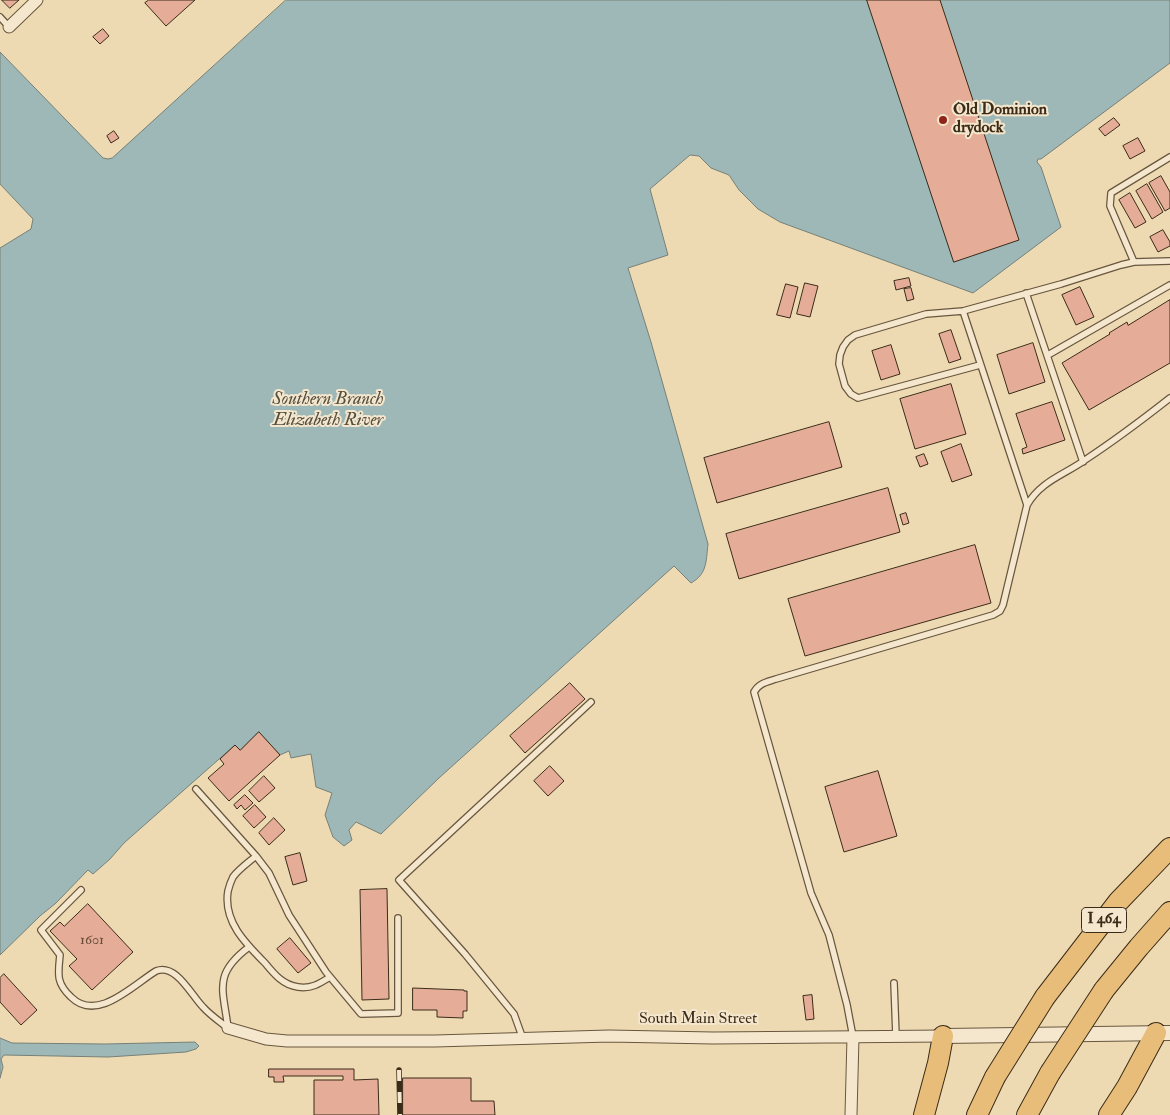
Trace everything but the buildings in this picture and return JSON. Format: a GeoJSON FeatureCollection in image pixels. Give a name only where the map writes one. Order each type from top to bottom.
{"type":"FeatureCollection","features":[{"type":"Feature","properties":{"kind":"highway","name":"I 464"},"geometry":{"type":"LineString","coordinates":[[977,1115],[996,1077],[1045,997],[1118,902],[1170,848]]}},
{"type":"Feature","properties":{"kind":"highway","name":"I 464"},"geometry":{"type":"LineString","coordinates":[[1027,1115],[1050,1073],[1104,990],[1170,912]]}},
{"type":"Feature","properties":{"kind":"highway"},"geometry":{"type":"LineString","coordinates":[[1109,1115],[1163,1033]]}},
{"type":"Feature","properties":{"kind":"highway"},"geometry":{"type":"LineString","coordinates":[[924,1115],[943,1036]]}},
{"type":"Feature","properties":{"kind":"street"},"geometry":{"type":"LineString","coordinates":[[9,27],[37,0]]}},
{"type":"Feature","properties":{"kind":"street","name":"South Main Street"},"geometry":{"type":"LineString","coordinates":[[228,1028],[266,1039],[288,1041],[435,1041],[609,1036],[713,1038],[1163,1033]]}},
{"type":"Feature","properties":{"kind":"street"},"geometry":{"type":"LineString","coordinates":[[851,1115],[854,1037]]}},
{"type":"Feature","properties":{"kind":"lane"},"geometry":{"type":"LineString","coordinates":[[0,18],[9,27]]}},
{"type":"Feature","properties":{"kind":"lane"},"geometry":{"type":"LineString","coordinates":[[1134,262],[1110,206],[1111,193],[1170,157]]}},
{"type":"Feature","properties":{"kind":"lane"},"geometry":{"type":"LineString","coordinates":[[980,365],[858,398],[851,394],[845,386],[839,364],[840,355],[848,340],[855,336],[926,314],[963,311],[1134,262],[1170,261]]}},
{"type":"Feature","properties":{"kind":"lane"},"geometry":{"type":"LineString","coordinates":[[1048,355],[1170,284]]}},
{"type":"Feature","properties":{"kind":"lane"},"geometry":{"type":"LineString","coordinates":[[1026,293],[1083,462]]}},
{"type":"Feature","properties":{"kind":"lane"},"geometry":{"type":"LineString","coordinates":[[963,311],[1027,505]]}},
{"type":"Feature","properties":{"kind":"lane"},"geometry":{"type":"LineString","coordinates":[[854,1037],[829,934],[811,893],[754,692],[761,684],[776,679],[996,614],[1002,605],[1027,505],[1038,490],[1049,481],[1083,462],[1170,398]]}},
{"type":"Feature","properties":{"kind":"lane"},"geometry":{"type":"LineString","coordinates":[[523,1039],[514,1014],[465,954],[399,880],[591,702]]}},
{"type":"Feature","properties":{"kind":"lane"},"geometry":{"type":"LineString","coordinates":[[196,789],[269,873],[289,915],[330,977],[361,1014],[398,1013],[398,918]]}},
{"type":"Feature","properties":{"kind":"lane"},"geometry":{"type":"LineString","coordinates":[[256,856],[233,877],[229,887],[226,902],[229,916],[237,932],[284,983],[297,987],[312,987],[330,977]]}},
{"type":"Feature","properties":{"kind":"lane"},"geometry":{"type":"LineString","coordinates":[[81,890],[40,930],[60,954],[58,972],[61,988],[75,1002],[84,1006],[107,1004],[156,970],[168,970],[176,975],[204,1008],[228,1028]]}},
{"type":"Feature","properties":{"kind":"lane"},"geometry":{"type":"LineString","coordinates":[[228,1028],[222,991],[224,976],[234,958],[249,946]]}},
{"type":"Feature","properties":{"kind":"lane"},"geometry":{"type":"LineString","coordinates":[[894,983],[896,1036]]}},
{"type":"Feature","properties":{"kind":"water","name":"Southern Branch Elizabeth River"},"geometry":{"type":"Polygon","coordinates":[[[286,0],[1170,0],[1170,63],[1041,159],[1038,159],[1037,162],[1041,167],[1061,227],[973,293],[780,222],[758,209],[739,190],[729,175],[711,168],[699,156],[690,155],[650,189],[668,255],[628,268],[708,544],[705,567],[700,576],[691,583],[674,566],[439,778],[381,834],[356,822],[349,830],[352,840],[344,846],[333,837],[325,815],[332,793],[316,787],[311,754],[291,758],[289,751],[280,755],[259,732],[240,750],[235,745],[124,843],[93,874],[88,870],[56,903],[0,955],[0,248],[31,229],[33,219],[0,184],[0,52],[103,158],[108,159],[112,158],[286,0]]]}},
{"type":"Feature","properties":{"kind":"water"},"geometry":{"type":"Polygon","coordinates":[[[0,1038],[12,1043],[105,1044],[195,1042],[199,1046],[186,1052],[108,1057],[4,1055],[1,1059],[3,1067],[0,1078],[0,1038]]]}},
{"type":"Feature","properties":{"kind":"railway"},"geometry":{"type":"LineString","coordinates":[[399,1070],[400,1115]]}},
{"type":"Feature","properties":{"kind":"place","name":"Old Dominion drydock"},"geometry":{"type":"Point","coordinates":[943,120]}}]}
